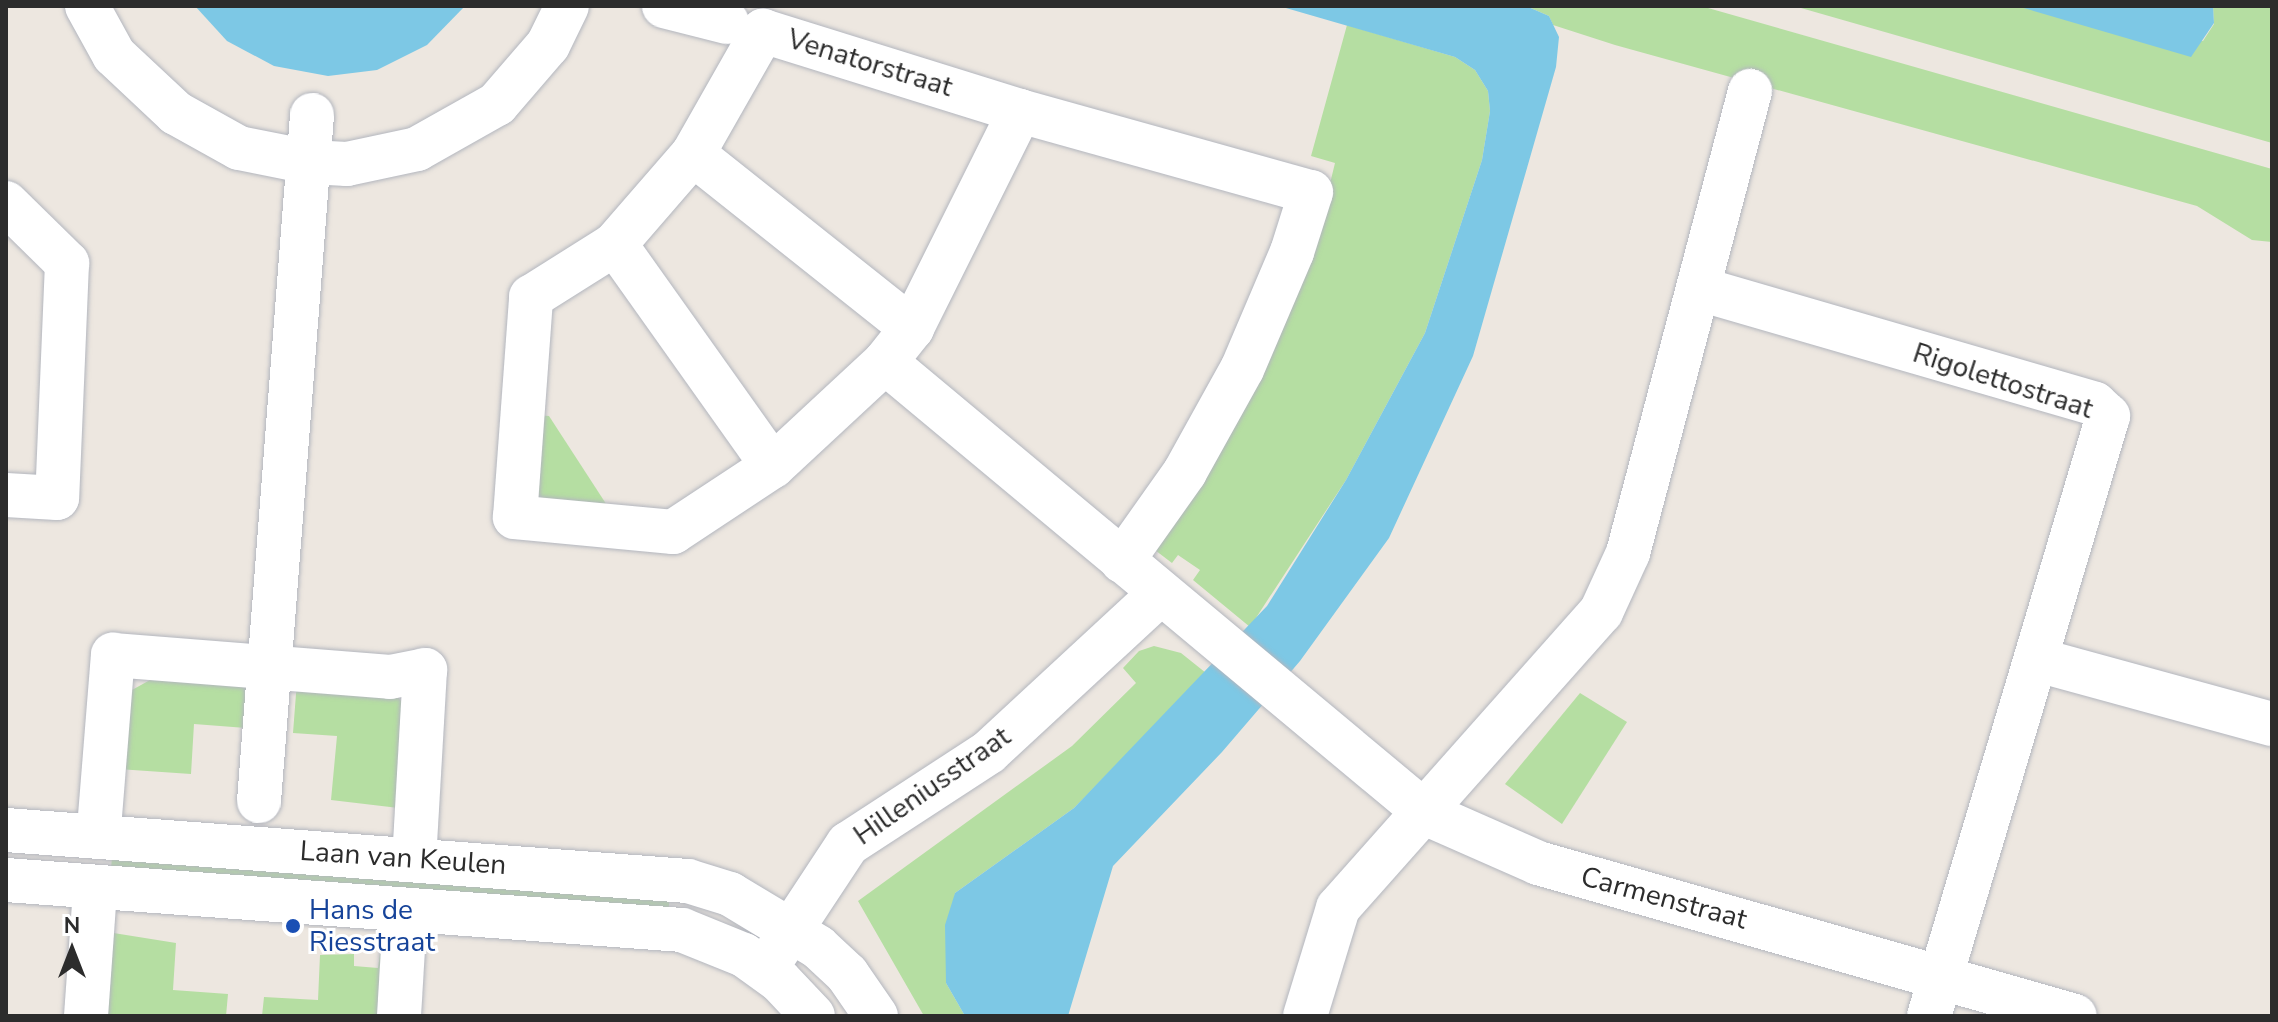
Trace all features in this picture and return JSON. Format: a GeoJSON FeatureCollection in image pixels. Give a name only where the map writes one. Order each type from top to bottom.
{"type":"FeatureCollection","features":[{"type":"Feature","properties":{"kind":"street"},"geometry":{"type":"LineString","coordinates":[[87,6],[114,55],[176,113],[239,148],[309,162],[386,158],[417,149],[476,119],[517,87],[559,28],[567,6]]}},
{"type":"Feature","properties":{"kind":"street"},"geometry":{"type":"LineString","coordinates":[[664,6],[727,22]]}},
{"type":"Feature","properties":{"kind":"street","name":"Venatorstraat"},"geometry":{"type":"LineString","coordinates":[[615,244],[693,154],[763,31],[1020,111],[1311,192],[1292,252],[1242,369],[1185,472],[1122,561]]}},
{"type":"Feature","properties":{"kind":"street"},"geometry":{"type":"LineString","coordinates":[[1305,1016],[1338,908],[1427,814],[1601,612],[1628,553],[1750,91]]}},
{"type":"Feature","properties":{"kind":"street"},"geometry":{"type":"LineString","coordinates":[[773,466],[615,244],[531,297],[515,517],[673,532],[773,466],[885,362],[912,328],[1020,111]]}},
{"type":"Feature","properties":{"kind":"street"},"geometry":{"type":"LineString","coordinates":[[259,801],[272,670],[312,115]]}},
{"type":"Feature","properties":{"kind":"street"},"geometry":{"type":"LineString","coordinates":[[693,154],[912,328]]}},
{"type":"Feature","properties":{"kind":"street"},"geometry":{"type":"LineString","coordinates":[[6,203],[67,263],[57,498],[6,495]]}},
{"type":"Feature","properties":{"kind":"street","name":"Rigolettostraat"},"geometry":{"type":"LineString","coordinates":[[1700,289],[2095,404],[2108,416],[2038,660],[1929,1016]]}},
{"type":"Feature","properties":{"kind":"street"},"geometry":{"type":"LineString","coordinates":[[885,362],[1161,593]]}},
{"type":"Feature","properties":{"kind":"street","name":"Carmenstraat"},"geometry":{"type":"LineString","coordinates":[[1161,593],[1427,814],[1538,863],[1941,974],[2075,1016]]}},
{"type":"Feature","properties":{"kind":"street","name":"Hilleniusstraat"},"geometry":{"type":"LineString","coordinates":[[790,927],[848,844],[989,752],[1161,593]]}},
{"type":"Feature","properties":{"kind":"street"},"geometry":{"type":"LineString","coordinates":[[100,816],[113,655],[390,677],[425,670],[415,841]]}},
{"type":"Feature","properties":{"kind":"street"},"geometry":{"type":"LineString","coordinates":[[2038,660],[2272,724]]}},
{"type":"Feature","properties":{"kind":"street","name":"Laan van Keulen"},"geometry":{"type":"LineString","coordinates":[[6,830],[688,881],[730,894],[790,927],[847,974],[876,1016]]}},
{"type":"Feature","properties":{"kind":"street","name":"Laan van Keulen"},"geometry":{"type":"LineString","coordinates":[[6,880],[682,930],[725,944],[767,970],[813,1016]]}},
{"type":"Feature","properties":{"kind":"street"},"geometry":{"type":"LineString","coordinates":[[86,1016],[94,904]]}},
{"type":"Feature","properties":{"kind":"street"},"geometry":{"type":"LineString","coordinates":[[767,970],[790,927]]}},
{"type":"Feature","properties":{"kind":"street"},"geometry":{"type":"LineString","coordinates":[[399,1016],[404,933]]}},
{"type":"Feature","properties":{"kind":"green space"},"geometry":{"type":"Polygon","coordinates":[[[1526,6],[1701,6],[2272,169],[2272,242],[2252,240],[2197,206],[1615,45],[1553,25],[1549,16],[1526,6]]]}},
{"type":"Feature","properties":{"kind":"green space"},"geometry":{"type":"Polygon","coordinates":[[[1794,6],[2018,6],[2203,41],[2214,24],[2213,6],[2272,6],[2272,143],[1794,6]]]}},
{"type":"Feature","properties":{"kind":"green space"},"geometry":{"type":"Polygon","coordinates":[[[1347,25],[1455,57],[1475,70],[1488,91],[1490,111],[1482,160],[1425,333],[1346,480],[1250,627],[1193,580],[1200,570],[1178,555],[1172,563],[1147,544],[1324,208],[1335,163],[1311,156],[1347,25]]]}},
{"type":"Feature","properties":{"kind":"green space"},"geometry":{"type":"Polygon","coordinates":[[[537,415],[549,416],[612,513],[532,505],[537,415]]]}},
{"type":"Feature","properties":{"kind":"green space"},"geometry":{"type":"Polygon","coordinates":[[[1154,646],[1181,653],[1206,673],[1074,808],[955,893],[946,983],[965,1016],[924,1016],[858,901],[1072,746],[1136,683],[1123,668],[1139,651],[1154,646]]]}},
{"type":"Feature","properties":{"kind":"green space"},"geometry":{"type":"Polygon","coordinates":[[[168,670],[250,675],[246,728],[194,724],[191,774],[118,769],[123,695],[168,670]]]}},
{"type":"Feature","properties":{"kind":"green space"},"geometry":{"type":"Polygon","coordinates":[[[297,681],[392,690],[411,713],[407,809],[331,800],[337,736],[293,733],[297,681]]]}},
{"type":"Feature","properties":{"kind":"green space"},"geometry":{"type":"Polygon","coordinates":[[[1580,693],[1627,722],[1562,824],[1505,784],[1580,693]]]}},
{"type":"Feature","properties":{"kind":"green space"},"geometry":{"type":"Polygon","coordinates":[[[113,846],[670,895],[668,921],[111,872],[113,846]]]}},
{"type":"Feature","properties":{"kind":"green space"},"geometry":{"type":"Polygon","coordinates":[[[101,931],[176,943],[173,990],[228,994],[226,1016],[104,1016],[101,931]]]}},
{"type":"Feature","properties":{"kind":"green space"},"geometry":{"type":"Polygon","coordinates":[[[354,954],[354,966],[378,968],[380,954],[395,957],[392,1016],[262,1016],[264,997],[318,1000],[320,955],[354,954]]]}},
{"type":"Feature","properties":{"kind":"water"},"geometry":{"type":"Polygon","coordinates":[[[195,6],[465,6],[427,45],[377,70],[328,76],[274,66],[227,41],[195,6]]]}},
{"type":"Feature","properties":{"kind":"water"},"geometry":{"type":"Polygon","coordinates":[[[1279,6],[1526,6],[1549,16],[1559,37],[1556,67],[1473,356],[1389,538],[1300,661],[1222,752],[1113,866],[1068,1016],[965,1016],[946,983],[945,925],[955,893],[1074,808],[1267,606],[1346,480],[1425,333],[1482,160],[1490,111],[1488,91],[1475,70],[1455,57],[1279,6]]]}},
{"type":"Feature","properties":{"kind":"water"},"geometry":{"type":"Polygon","coordinates":[[[2017,6],[2213,6],[2214,23],[2191,57],[2017,6]]]}},
{"type":"Feature","properties":{"kind":"place","name":"Hans de Riesstraat"},"geometry":{"type":"Point","coordinates":[293,926]}}]}
